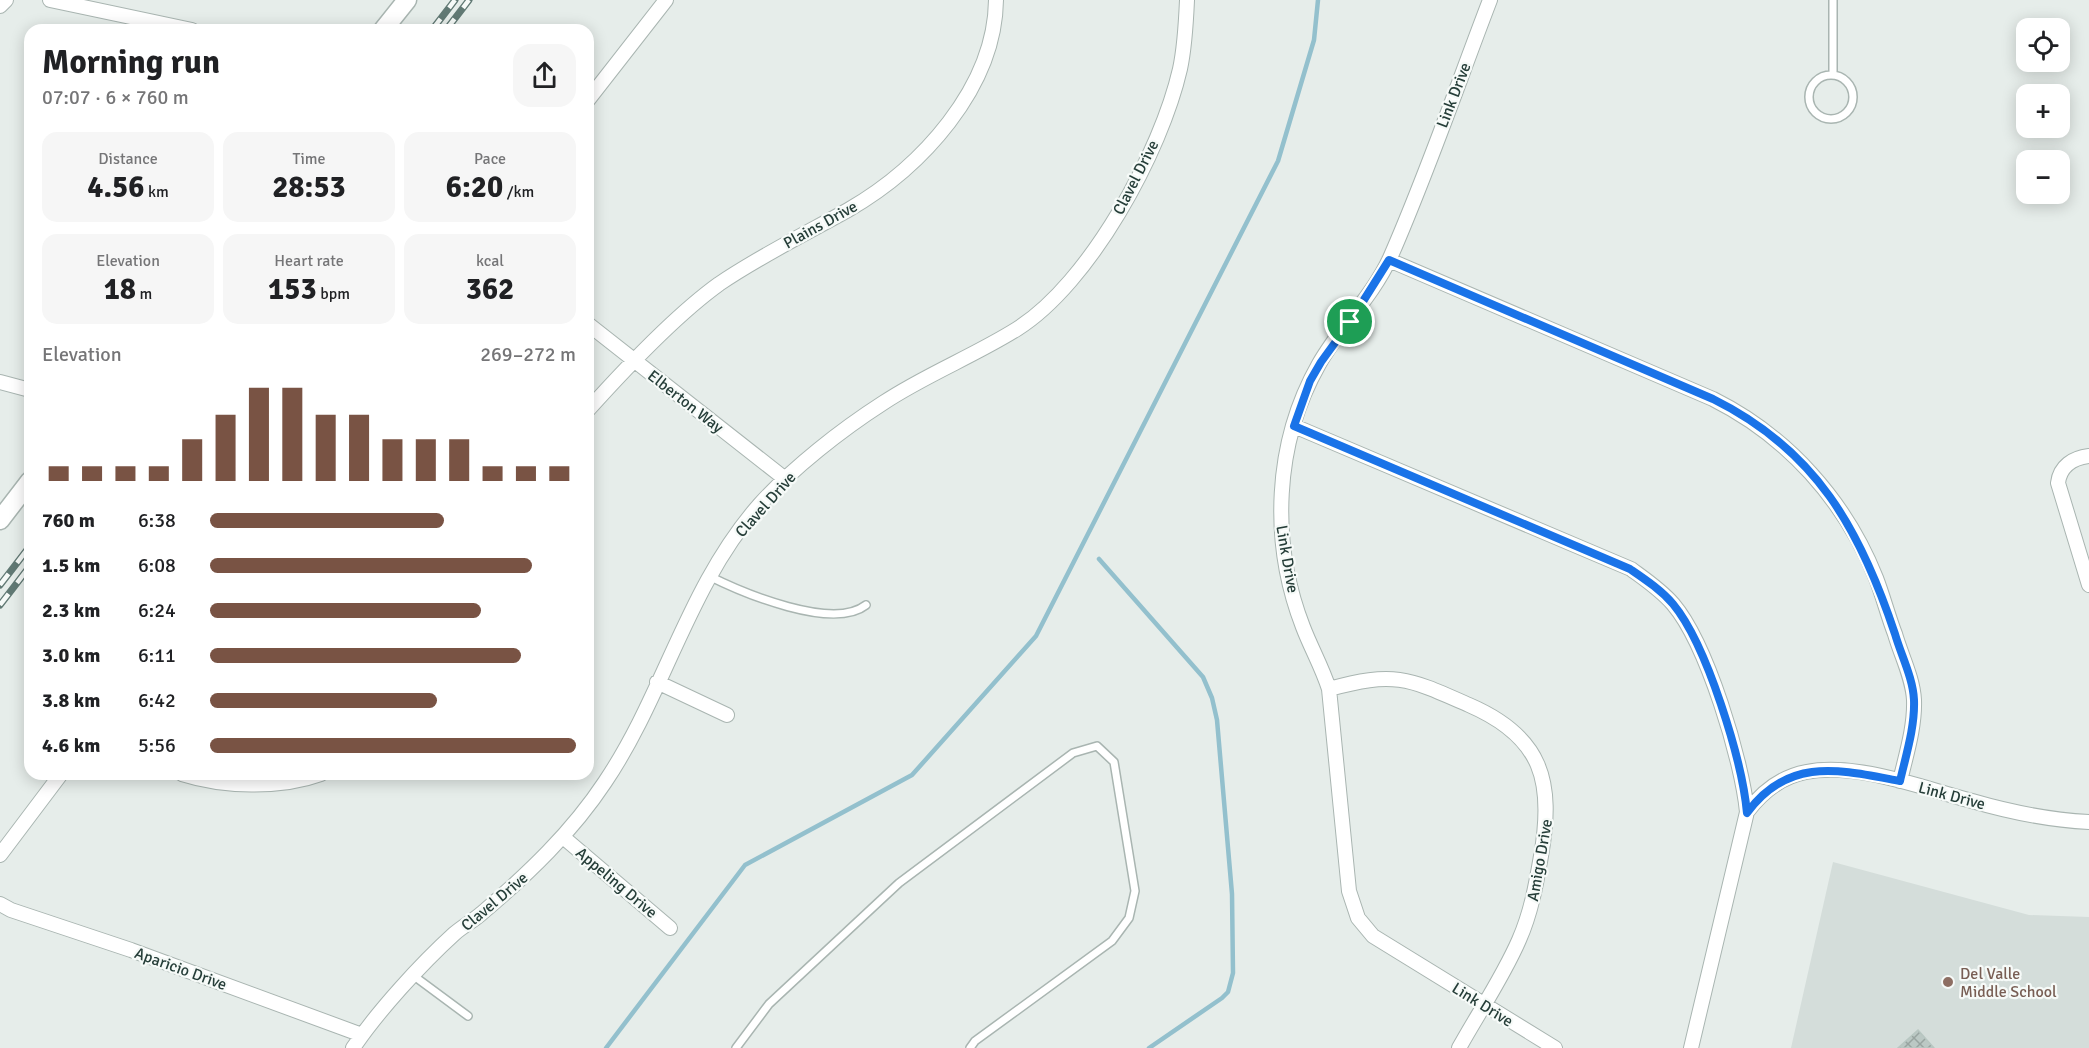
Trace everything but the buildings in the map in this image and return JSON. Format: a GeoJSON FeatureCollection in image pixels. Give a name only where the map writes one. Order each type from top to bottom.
{"type":"FeatureCollection","features":[{"type":"Feature","properties":{"kind":"street"},"geometry":{"type":"LineString","coordinates":[[0,6],[6,0]]}},
{"type":"Feature","properties":{"kind":"street"},"geometry":{"type":"LineString","coordinates":[[50,0],[164,24]]}},
{"type":"Feature","properties":{"kind":"street"},"geometry":{"type":"LineString","coordinates":[[388,24],[407,0]]}},
{"type":"Feature","properties":{"kind":"street"},"geometry":{"type":"LineString","coordinates":[[594,92],[666,0]]}},
{"type":"Feature","properties":{"kind":"street","name":"Plains Drive"},"geometry":{"type":"LineString","coordinates":[[594,404],[717,285],[783,244],[849,209],[910,164],[966,99],[990,46],[996,0]]}},
{"type":"Feature","properties":{"kind":"street","name":"Clavel Drive"},"geometry":{"type":"LineString","coordinates":[[353,1048],[414,976],[456,932],[532,869],[563,837],[605,783],[629,742],[708,576],[738,533],[784,478],[883,402],[1019,328],[1055,297],[1110,227],[1160,128],[1180,67],[1187,0]]}},
{"type":"Feature","properties":{"kind":"street","name":"Link Drive"},"geometry":{"type":"LineString","coordinates":[[1490,0],[1389,260],[1310,381],[1294,426],[1283,477],[1281,540],[1287,574],[1303,627],[1321,664],[1329,689],[1349,891],[1358,918],[1373,936],[1555,1048]]}},
{"type":"Feature","properties":{"kind":"street"},"geometry":{"type":"LineString","coordinates":[[1389,260],[1713,399],[1740,412],[1788,447],[1836,505],[1876,577],[1913,691],[1911,732],[1900,781]]}},
{"type":"Feature","properties":{"kind":"street","name":"Elberton Way"},"geometry":{"type":"LineString","coordinates":[[594,329],[784,478]]}},
{"type":"Feature","properties":{"kind":"street"},"geometry":{"type":"LineString","coordinates":[[0,382],[24,388]]}},
{"type":"Feature","properties":{"kind":"street"},"geometry":{"type":"LineString","coordinates":[[1294,426],[1611,560],[1630,569],[1657,588],[1674,606],[1701,648],[1740,767],[1747,813]]}},
{"type":"Feature","properties":{"kind":"street"},"geometry":{"type":"LineString","coordinates":[[2089,456],[2078,457],[2068,463],[2059,474],[2058,483],[2089,585]]}},
{"type":"Feature","properties":{"kind":"street"},"geometry":{"type":"LineString","coordinates":[[0,520],[24,489]]}},
{"type":"Feature","properties":{"kind":"street","name":"Amigo Drive"},"geometry":{"type":"LineString","coordinates":[[1329,689],[1388,677],[1426,686],[1490,714],[1509,728],[1522,741],[1542,773],[1548,800],[1548,821],[1529,916],[1518,943],[1460,1048]]}},
{"type":"Feature","properties":{"kind":"street"},"geometry":{"type":"LineString","coordinates":[[657,682],[727,714]]}},
{"type":"Feature","properties":{"kind":"street","name":"Link Drive"},"geometry":{"type":"LineString","coordinates":[[1691,1048],[1747,813],[1771,786],[1805,772],[1842,770],[1900,781],[2032,815],[2089,822]]}},
{"type":"Feature","properties":{"kind":"street"},"geometry":{"type":"LineString","coordinates":[[0,855],[56,780]]}},
{"type":"Feature","properties":{"kind":"street"},"geometry":{"type":"LineString","coordinates":[[219,780],[238,783],[276,783],[291,780]]}},
{"type":"Feature","properties":{"kind":"street","name":"Appeling Drive"},"geometry":{"type":"LineString","coordinates":[[563,837],[670,928]]}},
{"type":"Feature","properties":{"kind":"street","name":"Aparicio Drive"},"geometry":{"type":"LineString","coordinates":[[0,904],[11,910],[131,950],[362,1035]]}},
{"type":"Feature","properties":{"kind":"lane"},"geometry":{"type":"LineString","coordinates":[[1833,0],[1833,75]]}},
{"type":"Feature","properties":{"kind":"lane"},"geometry":{"type":"LineString","coordinates":[[1833,75],[1840,77],[1850,86],[1853,100],[1848,112],[1842,117],[1827,119],[1815,112],[1809,98],[1813,84],[1825,76],[1833,75]]}},
{"type":"Feature","properties":{"kind":"lane"},"geometry":{"type":"LineString","coordinates":[[708,576],[762,600],[781,605],[834,614],[858,611],[866,605]]}},
{"type":"Feature","properties":{"kind":"lane"},"geometry":{"type":"LineString","coordinates":[[736,1048],[769,1004],[899,883],[1073,753],[1097,746],[1114,762],[1135,891],[1129,918],[1112,942],[975,1041],[970,1048]]}},
{"type":"Feature","properties":{"kind":"lane"},"geometry":{"type":"LineString","coordinates":[[414,976],[468,1016]]}},
{"type":"Feature","properties":{"kind":"shaded area","name":"Del Valle Middle School"},"geometry":{"type":"Polygon","coordinates":[[[1833,862],[2029,915],[2089,917],[2089,1048],[1791,1048],[1833,862]]]}},
{"type":"Feature","properties":{"kind":"waterway"},"geometry":{"type":"LineString","coordinates":[[606,1048],[745,865],[912,775],[1036,636],[1278,161],[1314,40],[1318,0]]}},
{"type":"Feature","properties":{"kind":"waterway"},"geometry":{"type":"LineString","coordinates":[[1099,559],[1203,677],[1212,698],[1217,720],[1232,894],[1233,973],[1228,992],[1222,998],[1149,1048]]}},
{"type":"Feature","properties":{"kind":"railway"},"geometry":{"type":"LineString","coordinates":[[437,24],[455,0]]}},
{"type":"Feature","properties":{"kind":"railway"},"geometry":{"type":"LineString","coordinates":[[451,24],[469,0]]}},
{"type":"Feature","properties":{"kind":"railway"},"geometry":{"type":"LineString","coordinates":[[0,585],[24,554]]}},
{"type":"Feature","properties":{"kind":"railway"},"geometry":{"type":"LineString","coordinates":[[0,605],[24,574]]}},
{"type":"Feature","properties":{"kind":"place","name":"Del Valle Middle School"},"geometry":{"type":"Point","coordinates":[1948,982]}},
{"type":"Feature","properties":{"kind":"route"},"geometry":{"type":"LineString","coordinates":[[1389,260],[1713,399],[1740,412],[1788,447],[1836,505],[1876,577],[1913,691],[1911,732],[1900,781],[1842,770],[1805,772],[1771,786],[1747,813],[1740,767],[1701,648],[1674,606],[1657,588],[1630,569],[1573,543],[1294,426],[1310,381],[1350,322],[1389,260]]}}]}
